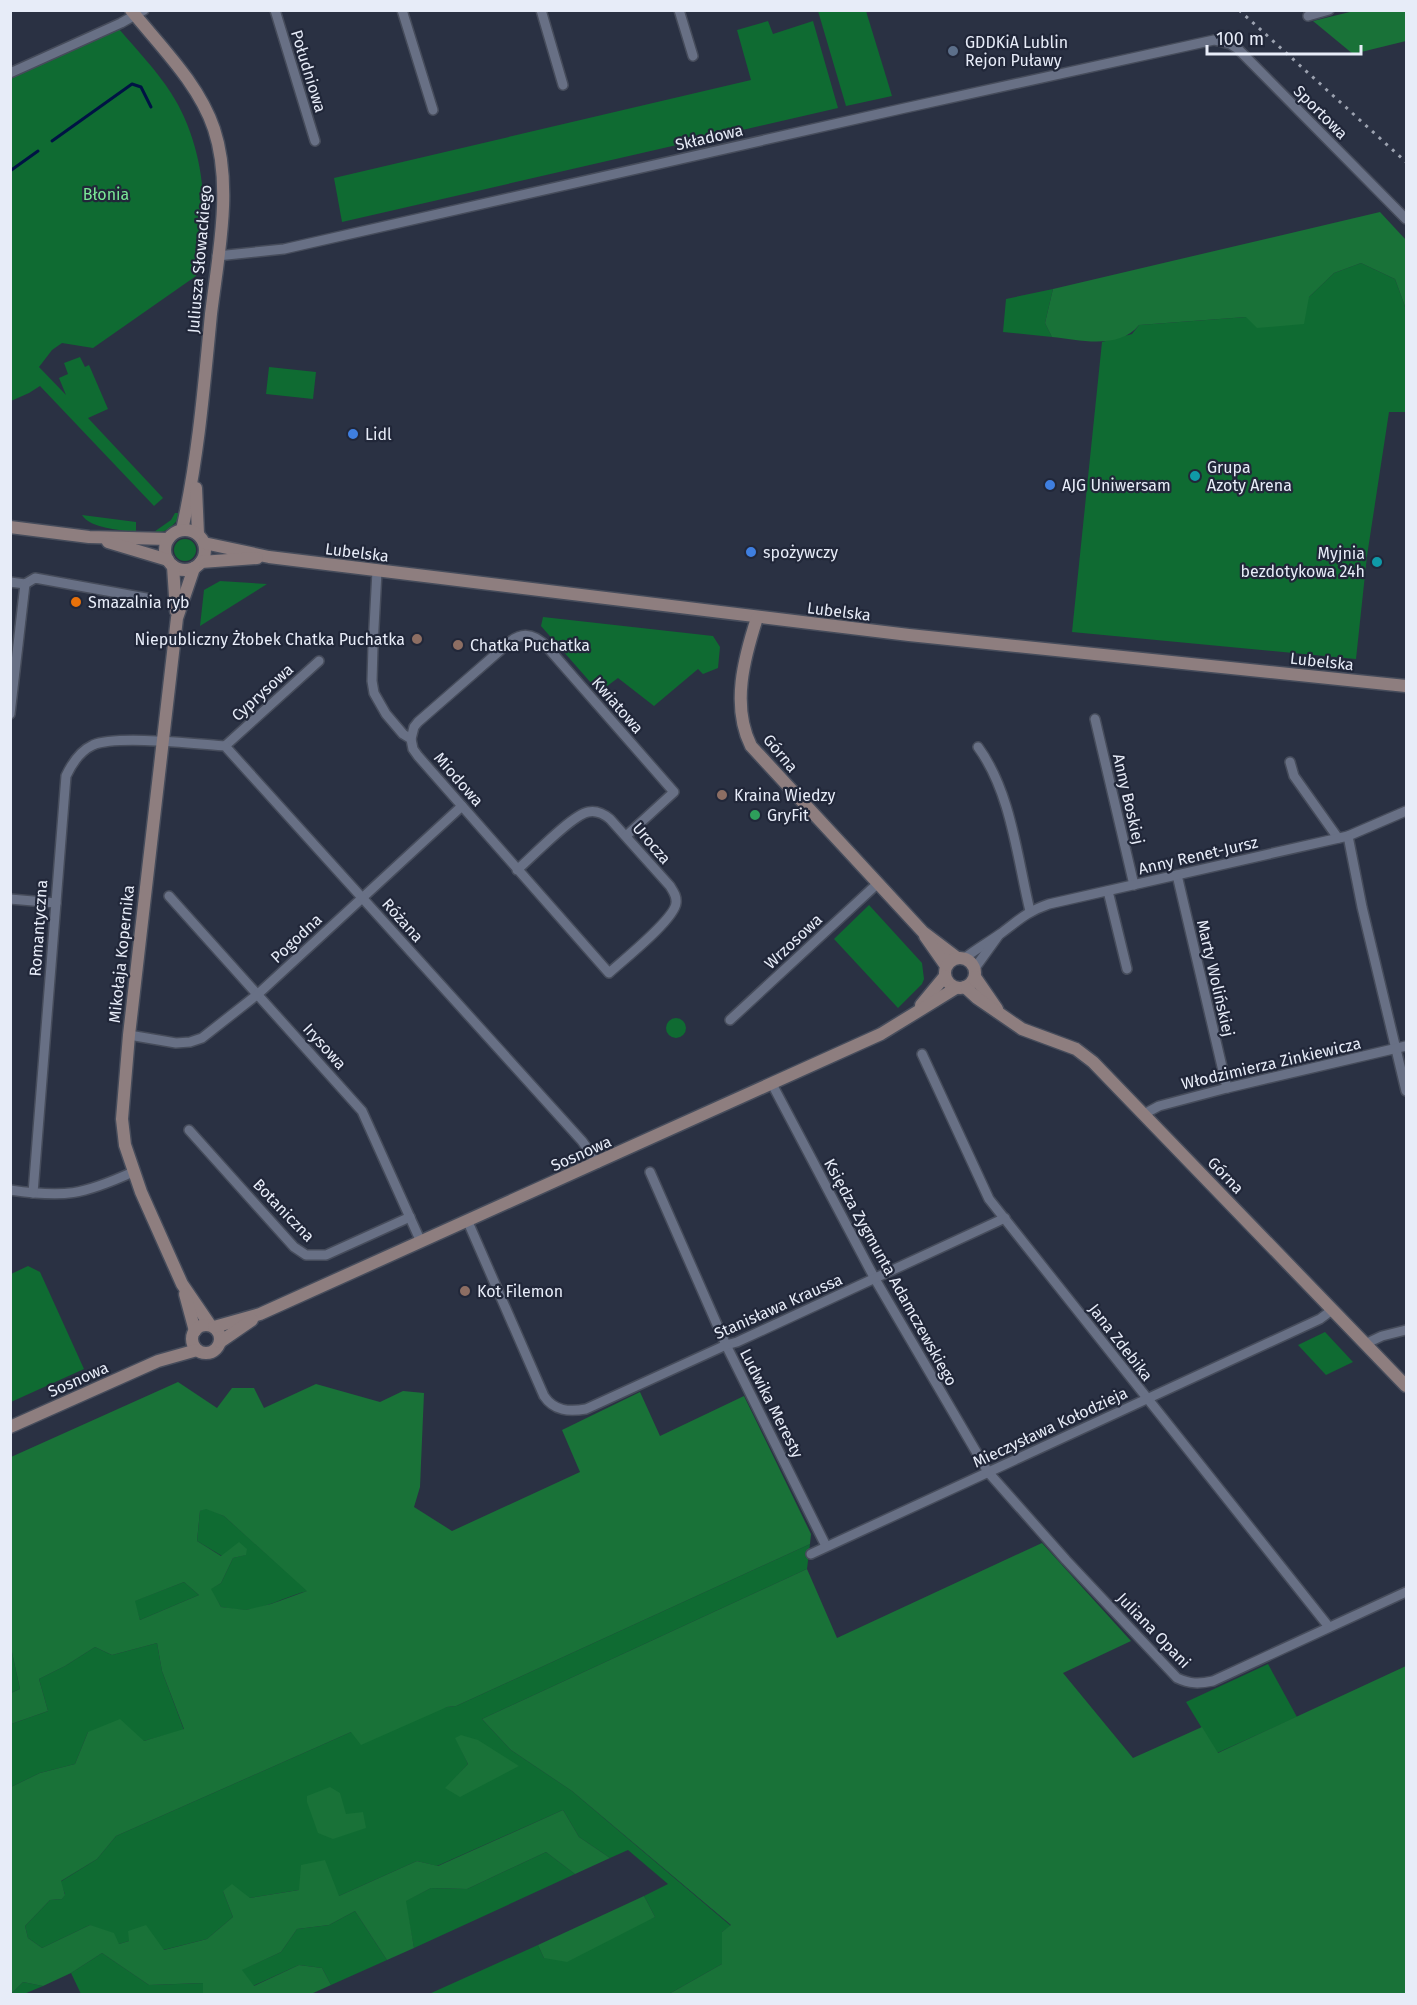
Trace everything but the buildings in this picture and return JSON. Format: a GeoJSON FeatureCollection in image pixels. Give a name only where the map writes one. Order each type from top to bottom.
{"type":"FeatureCollection","features":[{"type":"Feature","properties":{"kind":"street","name":"Południowa"},"geometry":{"type":"LineString","coordinates":[[275,10],[315,141]]}},
{"type":"Feature","properties":{"kind":"street"},"geometry":{"type":"LineString","coordinates":[[402,10],[433,110]]}},
{"type":"Feature","properties":{"kind":"street"},"geometry":{"type":"LineString","coordinates":[[541,10],[563,85]]}},
{"type":"Feature","properties":{"kind":"street"},"geometry":{"type":"LineString","coordinates":[[679,10],[693,56]]}},
{"type":"Feature","properties":{"kind":"street"},"geometry":{"type":"LineString","coordinates":[[1308,16],[1329,10]]}},
{"type":"Feature","properties":{"kind":"street"},"geometry":{"type":"LineString","coordinates":[[10,73],[137,12]]}},
{"type":"Feature","properties":{"kind":"street","name":"Juliusza Słowackiego"},"geometry":{"type":"LineString","coordinates":[[137,12],[197,93],[214,130],[223,182],[195,465],[182,530]]}},
{"type":"Feature","properties":{"kind":"street","name":"Składowa"},"geometry":{"type":"LineString","coordinates":[[217,256],[282,249],[1206,40]]}},
{"type":"Feature","properties":{"kind":"street","name":"Sportowa"},"geometry":{"type":"LineString","coordinates":[[1206,40],[1222,41],[1238,50],[1407,219]]}},
{"type":"Feature","properties":{"kind":"street","name":"Juliusza Słowackiego"},"geometry":{"type":"LineString","coordinates":[[195,465],[201,539]]}},
{"type":"Feature","properties":{"kind":"street"},"geometry":{"type":"LineString","coordinates":[[10,528],[89,537],[168,539]]}},
{"type":"Feature","properties":{"kind":"street"},"geometry":{"type":"LineString","coordinates":[[89,537],[170,563],[183,570],[197,565],[205,550],[201,539],[187,530],[176,532],[168,539],[165,549],[170,563]]}},
{"type":"Feature","properties":{"kind":"street","name":"Lubelska"},"geometry":{"type":"LineString","coordinates":[[201,539],[269,557],[757,618],[1407,686]]}},
{"type":"Feature","properties":{"kind":"street","name":"Lubelska"},"geometry":{"type":"LineString","coordinates":[[197,565],[269,557]]}},
{"type":"Feature","properties":{"kind":"street","name":"Mikołaja Kopernika"},"geometry":{"type":"LineString","coordinates":[[170,563],[177,618]]}},
{"type":"Feature","properties":{"kind":"street","name":"Mikołaja Kopernika"},"geometry":{"type":"LineString","coordinates":[[195,1340],[182,1284],[133,1172],[125,1145],[122,1119],[129,1035],[177,618],[197,565]]}},
{"type":"Feature","properties":{"kind":"street","name":"Miodowa"},"geometry":{"type":"LineString","coordinates":[[377,571],[372,669],[374,693],[386,714],[403,734],[411,739],[413,749],[418,756],[609,974]]}},
{"type":"Feature","properties":{"kind":"street"},"geometry":{"type":"LineString","coordinates":[[10,582],[25,584],[35,578],[146,598]]}},
{"type":"Feature","properties":{"kind":"street"},"geometry":{"type":"LineString","coordinates":[[10,714],[25,584]]}},
{"type":"Feature","properties":{"kind":"street","name":"Górna"},"geometry":{"type":"LineString","coordinates":[[757,618],[751,637],[740,699],[742,721],[747,738],[758,755],[923,932],[960,958]]}},
{"type":"Feature","properties":{"kind":"street","name":"Kwiatowa"},"geometry":{"type":"LineString","coordinates":[[411,739],[414,726],[418,722],[511,641],[522,635],[536,637],[674,792],[626,836]]}},
{"type":"Feature","properties":{"kind":"street","name":"Cyprysowa"},"geometry":{"type":"LineString","coordinates":[[225,746],[320,661]]}},
{"type":"Feature","properties":{"kind":"street","name":"Anny Boskiej"},"geometry":{"type":"LineString","coordinates":[[1095,719],[1134,885]]}},
{"type":"Feature","properties":{"kind":"street","name":"Romantyczna"},"geometry":{"type":"LineString","coordinates":[[33,1193],[64,785],[70,767],[86,749],[101,742],[162,742]]}},
{"type":"Feature","properties":{"kind":"street"},"geometry":{"type":"LineString","coordinates":[[162,742],[225,746]]}},
{"type":"Feature","properties":{"kind":"street","name":"Różana"},"geometry":{"type":"LineString","coordinates":[[225,746],[582,1141],[598,1164]]}},
{"type":"Feature","properties":{"kind":"street"},"geometry":{"type":"LineString","coordinates":[[978,747],[996,777],[1005,803],[1030,911]]}},
{"type":"Feature","properties":{"kind":"street"},"geometry":{"type":"LineString","coordinates":[[1290,762],[1294,776],[1338,838]]}},
{"type":"Feature","properties":{"kind":"street","name":"Pogodna"},"geometry":{"type":"LineString","coordinates":[[129,1035],[176,1042],[190,1042],[202,1038],[258,994],[462,806]]}},
{"type":"Feature","properties":{"kind":"street","name":"Urocza"},"geometry":{"type":"LineString","coordinates":[[517,870],[585,813],[591,811],[604,814],[626,836],[670,886],[675,895],[676,904],[668,919],[609,974]]}},
{"type":"Feature","properties":{"kind":"street","name":"Anny Renet-Jursz"},"geometry":{"type":"LineString","coordinates":[[960,958],[999,934],[1030,911],[1348,836],[1407,811]]}},
{"type":"Feature","properties":{"kind":"street"},"geometry":{"type":"LineString","coordinates":[[1348,836],[1362,907],[1402,1048],[1407,1091]]}},
{"type":"Feature","properties":{"kind":"street","name":"Marty Wolińskiej"},"geometry":{"type":"LineString","coordinates":[[1177,875],[1227,1088]]}},
{"type":"Feature","properties":{"kind":"street","name":"Wrzosowa"},"geometry":{"type":"LineString","coordinates":[[730,1020],[877,884]]}},
{"type":"Feature","properties":{"kind":"street"},"geometry":{"type":"LineString","coordinates":[[1108,891],[1127,969]]}},
{"type":"Feature","properties":{"kind":"street","name":"Irysowa"},"geometry":{"type":"LineString","coordinates":[[169,896],[362,1111],[421,1242]]}},
{"type":"Feature","properties":{"kind":"street"},"geometry":{"type":"LineString","coordinates":[[10,899],[56,903]]}},
{"type":"Feature","properties":{"kind":"street","name":"Górna"},"geometry":{"type":"LineString","coordinates":[[923,932],[945,971]]}},
{"type":"Feature","properties":{"kind":"street","name":"Anny Renet-Jursz"},"geometry":{"type":"LineString","coordinates":[[975,972],[999,934]]}},
{"type":"Feature","properties":{"kind":"street"},"geometry":{"type":"LineString","coordinates":[[960,958],[969,960],[975,972],[973,981],[960,987],[949,984],[945,971],[960,958]]}},
{"type":"Feature","properties":{"kind":"street","name":"Sosnowa"},"geometry":{"type":"LineString","coordinates":[[913,1016],[945,971]]}},
{"type":"Feature","properties":{"kind":"street","name":"Górna"},"geometry":{"type":"LineString","coordinates":[[975,972],[1001,1015]]}},
{"type":"Feature","properties":{"kind":"street","name":"Górna"},"geometry":{"type":"LineString","coordinates":[[960,987],[1022,1029],[1076,1049],[1093,1062],[1407,1386]]}},
{"type":"Feature","properties":{"kind":"street","name":"Sosnowa"},"geometry":{"type":"LineString","coordinates":[[212,1326],[260,1314],[598,1164],[881,1034],[960,987]]}},
{"type":"Feature","properties":{"kind":"street","name":"Włodzimierza Zinkiewicza"},"geometry":{"type":"LineString","coordinates":[[1144,1114],[1159,1106],[1227,1088],[1402,1048]]}},
{"type":"Feature","properties":{"kind":"street","name":"Jana Zdebika"},"geometry":{"type":"LineString","coordinates":[[922,1054],[989,1199],[1329,1627]]}},
{"type":"Feature","properties":{"kind":"street","name":"Księdza Zygmunta Adamczewskiego"},"geometry":{"type":"LineString","coordinates":[[772,1084],[875,1279],[988,1472]]}},
{"type":"Feature","properties":{"kind":"street","name":"Botaniczna"},"geometry":{"type":"LineString","coordinates":[[189,1130],[294,1247],[306,1255],[326,1255],[410,1217]]}},
{"type":"Feature","properties":{"kind":"street"},"geometry":{"type":"LineString","coordinates":[[10,1190],[55,1195],[78,1193],[133,1172]]}},
{"type":"Feature","properties":{"kind":"street","name":"Ludwika Meresty"},"geometry":{"type":"LineString","coordinates":[[650,1172],[726,1345],[826,1546]]}},
{"type":"Feature","properties":{"kind":"street","name":"Stanisława Kraussa"},"geometry":{"type":"LineString","coordinates":[[468,1221],[544,1396],[549,1403],[562,1410],[576,1411],[586,1409],[737,1342],[1005,1218]]}},
{"type":"Feature","properties":{"kind":"street","name":"Mikołaja Kopernika"},"geometry":{"type":"LineString","coordinates":[[182,1284],[212,1326]]}},
{"type":"Feature","properties":{"kind":"street","name":"Mieczysława Kołodzieja"},"geometry":{"type":"LineString","coordinates":[[811,1554],[1320,1319],[1332,1310]]}},
{"type":"Feature","properties":{"kind":"street","name":"Sosnowa"},"geometry":{"type":"LineString","coordinates":[[220,1342],[260,1314]]}},
{"type":"Feature","properties":{"kind":"street"},"geometry":{"type":"LineString","coordinates":[[201,1326],[212,1326],[220,1333],[220,1342],[217,1349],[209,1353],[195,1340],[201,1326]]}},
{"type":"Feature","properties":{"kind":"street"},"geometry":{"type":"LineString","coordinates":[[1365,1344],[1373,1339],[1407,1330]]}},
{"type":"Feature","properties":{"kind":"street","name":"Sosnowa"},"geometry":{"type":"LineString","coordinates":[[10,1427],[158,1361],[195,1340]]}},
{"type":"Feature","properties":{"kind":"street","name":"Juliana Opani"},"geometry":{"type":"LineString","coordinates":[[988,1472],[1066,1560],[1177,1678],[1189,1683],[1201,1684],[1213,1681],[1407,1592]]}},
{"type":"Feature","properties":{"kind":"green space"},"geometry":{"type":"Polygon","coordinates":[[[1358,10],[1406,11],[1406,41],[1353,54],[1313,21],[1358,10]]]}},
{"type":"Feature","properties":{"kind":"green space"},"geometry":{"type":"Polygon","coordinates":[[[818,11],[866,11],[892,96],[846,106],[818,11]]]}},
{"type":"Feature","properties":{"kind":"green space"},"geometry":{"type":"Polygon","coordinates":[[[768,21],[773,34],[813,21],[838,108],[342,222],[334,178],[751,80],[737,30],[768,21]]]}},
{"type":"Feature","properties":{"kind":"green space","name":"Błonia"},"geometry":{"type":"Polygon","coordinates":[[[119,29],[171,93],[191,133],[199,163],[203,193],[196,276],[93,348],[62,343],[52,350],[39,367],[66,395],[59,378],[68,374],[64,363],[80,357],[85,367],[89,365],[108,409],[88,418],[163,498],[154,506],[40,386],[11,401],[11,78],[119,29]]]}},
{"type":"Feature","properties":{"kind":"green space"},"geometry":{"type":"Polygon","coordinates":[[[1380,212],[1406,240],[1406,309],[1395,279],[1361,263],[1334,273],[1309,297],[1304,324],[1257,328],[1246,317],[1139,325],[1131,333],[1121,338],[1098,342],[1052,337],[1045,323],[1053,289],[1380,212]]]}},
{"type":"Feature","properties":{"kind":"green space"},"geometry":{"type":"Polygon","coordinates":[[[1361,263],[1395,279],[1406,309],[1406,412],[1389,412],[1367,556],[1356,659],[1072,632],[1102,342],[1132,334],[1139,325],[1246,317],[1309,297],[1334,273],[1361,263]]]}},
{"type":"Feature","properties":{"kind":"green space"},"geometry":{"type":"Polygon","coordinates":[[[1053,289],[1045,323],[1052,337],[1003,332],[1006,299],[1053,289]]]}},
{"type":"Feature","properties":{"kind":"green space"},"geometry":{"type":"Polygon","coordinates":[[[269,367],[316,372],[313,399],[266,394],[269,367]]]}},
{"type":"Feature","properties":{"kind":"green space"},"geometry":{"type":"Polygon","coordinates":[[[175,513],[181,513],[173,525],[160,533],[151,534],[171,520],[175,513]]]}},
{"type":"Feature","properties":{"kind":"green space"},"geometry":{"type":"Polygon","coordinates":[[[82,515],[136,522],[136,533],[99,526],[86,520],[82,515]]]}},
{"type":"Feature","properties":{"kind":"green space"},"geometry":{"type":"Polygon","coordinates":[[[185,539],[193,542],[196,550],[193,558],[185,561],[177,558],[174,550],[177,542],[185,539]]]}},
{"type":"Feature","properties":{"kind":"green space"},"geometry":{"type":"Polygon","coordinates":[[[220,581],[267,584],[200,626],[204,590],[220,581]]]}},
{"type":"Feature","properties":{"kind":"green space"},"geometry":{"type":"Polygon","coordinates":[[[543,617],[713,636],[720,647],[718,668],[703,674],[698,669],[654,706],[618,678],[599,692],[541,626],[543,617]]]}},
{"type":"Feature","properties":{"kind":"green space"},"geometry":{"type":"Polygon","coordinates":[[[869,905],[922,963],[924,979],[922,984],[898,1008],[834,939],[869,905]]]}},
{"type":"Feature","properties":{"kind":"green space"},"geometry":{"type":"Polygon","coordinates":[[[676,1018],[683,1021],[686,1028],[683,1035],[676,1038],[669,1035],[666,1028],[669,1021],[676,1018]]]}},
{"type":"Feature","properties":{"kind":"green space"},"geometry":{"type":"Polygon","coordinates":[[[28,1266],[40,1272],[84,1369],[11,1402],[11,1274],[28,1266]]]}},
{"type":"Feature","properties":{"kind":"green space"},"geometry":{"type":"Polygon","coordinates":[[[1325,1332],[1353,1362],[1326,1375],[1298,1345],[1325,1332]]]}},
{"type":"Feature","properties":{"kind":"green space"},"geometry":{"type":"Polygon","coordinates":[[[178,1382],[217,1408],[232,1388],[254,1388],[264,1408],[316,1384],[380,1402],[403,1391],[424,1393],[420,1487],[414,1507],[452,1531],[580,1472],[562,1430],[640,1392],[660,1436],[744,1396],[811,1534],[810,1544],[456,1706],[447,1707],[361,1745],[351,1732],[116,1836],[97,1859],[61,1881],[65,1895],[62,1899],[50,1900],[25,1926],[28,1938],[42,1948],[90,1925],[114,1933],[119,1944],[129,1941],[128,1931],[146,1925],[164,1950],[207,1939],[233,1917],[223,1891],[232,1884],[250,1898],[299,1890],[301,1865],[325,1860],[339,1896],[417,1861],[438,1866],[563,1810],[579,1837],[610,1858],[575,1874],[546,1852],[467,1889],[431,1888],[406,1901],[414,1948],[387,1960],[355,1911],[329,1925],[297,1929],[281,1952],[242,1970],[254,1986],[299,1965],[322,1968],[331,1985],[311,1994],[203,1994],[203,1983],[149,1985],[102,1953],[71,1973],[43,1986],[23,1982],[11,1994],[11,1787],[40,1773],[75,1764],[88,1732],[120,1719],[144,1741],[184,1729],[162,1671],[157,1643],[112,1655],[95,1647],[39,1679],[48,1711],[11,1724],[11,1693],[20,1689],[10,1643],[11,1457],[178,1382]],[[206,1509],[200,1511],[197,1541],[221,1556],[239,1542],[247,1549],[246,1555],[233,1558],[221,1583],[211,1589],[221,1607],[246,1610],[307,1591],[224,1516],[206,1509]],[[184,1582],[135,1601],[140,1620],[199,1595],[184,1582]]]}},
{"type":"Feature","properties":{"kind":"green space"},"geometry":{"type":"Polygon","coordinates":[[[206,1508],[224,1516],[308,1591],[254,1609],[221,1607],[210,1589],[221,1583],[233,1558],[245,1555],[222,1556],[197,1541],[200,1511],[206,1508]]]}},
{"type":"Feature","properties":{"kind":"green space"},"geometry":{"type":"Polygon","coordinates":[[[1042,1543],[1131,1641],[1063,1673],[1133,1758],[1202,1727],[1218,1753],[1406,1666],[1406,1994],[669,1994],[722,1964],[722,1932],[731,1925],[572,1791],[511,1750],[482,1719],[807,1569],[837,1638],[1042,1543]]]}},
{"type":"Feature","properties":{"kind":"green space"},"geometry":{"type":"Polygon","coordinates":[[[810,1544],[807,1569],[482,1719],[511,1750],[572,1791],[731,1926],[722,1932],[722,1964],[669,1994],[429,1994],[538,1945],[544,1958],[655,1917],[644,1896],[668,1884],[628,1850],[610,1858],[579,1837],[563,1810],[437,1866],[417,1861],[339,1896],[299,1890],[250,1898],[223,1891],[233,1917],[207,1939],[163,1950],[129,1941],[119,1944],[90,1925],[42,1948],[28,1938],[25,1926],[50,1900],[62,1899],[65,1894],[60,1882],[97,1859],[116,1836],[351,1732],[456,1706],[810,1544]],[[456,1738],[468,1764],[446,1788],[518,1766],[456,1738]]]}},
{"type":"Feature","properties":{"kind":"green space"},"geometry":{"type":"Polygon","coordinates":[[[184,1582],[199,1595],[140,1620],[134,1601],[184,1582]]]}},
{"type":"Feature","properties":{"kind":"green space"},"geometry":{"type":"Polygon","coordinates":[[[10,1643],[20,1689],[11,1693],[10,1693],[10,1643]]]}},
{"type":"Feature","properties":{"kind":"green space"},"geometry":{"type":"Polygon","coordinates":[[[157,1643],[162,1671],[184,1730],[144,1741],[88,1732],[75,1764],[40,1773],[11,1787],[11,1724],[48,1711],[39,1679],[95,1647],[112,1655],[157,1643]]]}},
{"type":"Feature","properties":{"kind":"green space"},"geometry":{"type":"Polygon","coordinates":[[[1268,1664],[1297,1717],[1217,1753],[1186,1702],[1268,1664]]]}},
{"type":"Feature","properties":{"kind":"green space"},"geometry":{"type":"Polygon","coordinates":[[[461,1735],[478,1740],[519,1766],[460,1797],[445,1788],[468,1764],[455,1738],[461,1735]]]}},
{"type":"Feature","properties":{"kind":"green space"},"geometry":{"type":"Polygon","coordinates":[[[330,1787],[340,1793],[346,1814],[363,1812],[366,1828],[333,1839],[318,1833],[307,1796],[330,1787]]]}},
{"type":"Feature","properties":{"kind":"green space"},"geometry":{"type":"Polygon","coordinates":[[[546,1852],[575,1874],[414,1948],[405,1901],[431,1888],[467,1889],[546,1852]]]}},
{"type":"Feature","properties":{"kind":"green space"},"geometry":{"type":"Polygon","coordinates":[[[644,1896],[655,1917],[567,1962],[544,1958],[538,1945],[644,1896]]]}},
{"type":"Feature","properties":{"kind":"green space"},"geometry":{"type":"Polygon","coordinates":[[[355,1911],[387,1960],[331,1985],[322,1968],[299,1965],[253,1986],[241,1970],[281,1952],[297,1929],[329,1925],[355,1911]]]}},
{"type":"Feature","properties":{"kind":"green space"},"geometry":{"type":"Polygon","coordinates":[[[102,1953],[149,1985],[204,1983],[203,1994],[81,1994],[71,1973],[102,1953]]]}},
{"type":"Feature","properties":{"kind":"green space"},"geometry":{"type":"Polygon","coordinates":[[[23,1982],[43,1986],[24,1994],[11,1994],[23,1982]]]}},
{"type":"Feature","properties":{"kind":"waterway"},"geometry":{"type":"LineString","coordinates":[[52,141],[132,84],[141,87],[151,107]]}},
{"type":"Feature","properties":{"kind":"waterway"},"geometry":{"type":"LineString","coordinates":[[10,171],[38,151]]}},
{"type":"Feature","properties":{"kind":"railway"},"geometry":{"type":"LineString","coordinates":[[1239,10],[1406,162]]}},
{"type":"Feature","properties":{"kind":"place","name":"GDDKiA Lublin Rejon Puławy"},"geometry":{"type":"Point","coordinates":[953,51]}},
{"type":"Feature","properties":{"kind":"place","name":"Lidl"},"geometry":{"type":"Point","coordinates":[353,434]}},
{"type":"Feature","properties":{"kind":"place","name":"Grupa Azoty Arena"},"geometry":{"type":"Point","coordinates":[1195,476]}},
{"type":"Feature","properties":{"kind":"place","name":"AJG Uniwersam"},"geometry":{"type":"Point","coordinates":[1050,485]}},
{"type":"Feature","properties":{"kind":"place","name":"spożywczy"},"geometry":{"type":"Point","coordinates":[751,552]}},
{"type":"Feature","properties":{"kind":"place","name":"Myjnia bezdotykowa 24h"},"geometry":{"type":"Point","coordinates":[1377,562]}},
{"type":"Feature","properties":{"kind":"place","name":"Smazalnia ryb"},"geometry":{"type":"Point","coordinates":[76,602]}},
{"type":"Feature","properties":{"kind":"place","name":"Niepubliczny Żłobek Chatka Puchatka"},"geometry":{"type":"Point","coordinates":[417,639]}},
{"type":"Feature","properties":{"kind":"place","name":"Chatka Puchatka"},"geometry":{"type":"Point","coordinates":[458,645]}},
{"type":"Feature","properties":{"kind":"place","name":"Kraina Wiedzy"},"geometry":{"type":"Point","coordinates":[722,795]}},
{"type":"Feature","properties":{"kind":"place","name":"GryFit"},"geometry":{"type":"Point","coordinates":[755,815]}},
{"type":"Feature","properties":{"kind":"place","name":"Kot Filemon"},"geometry":{"type":"Point","coordinates":[465,1291]}}]}
